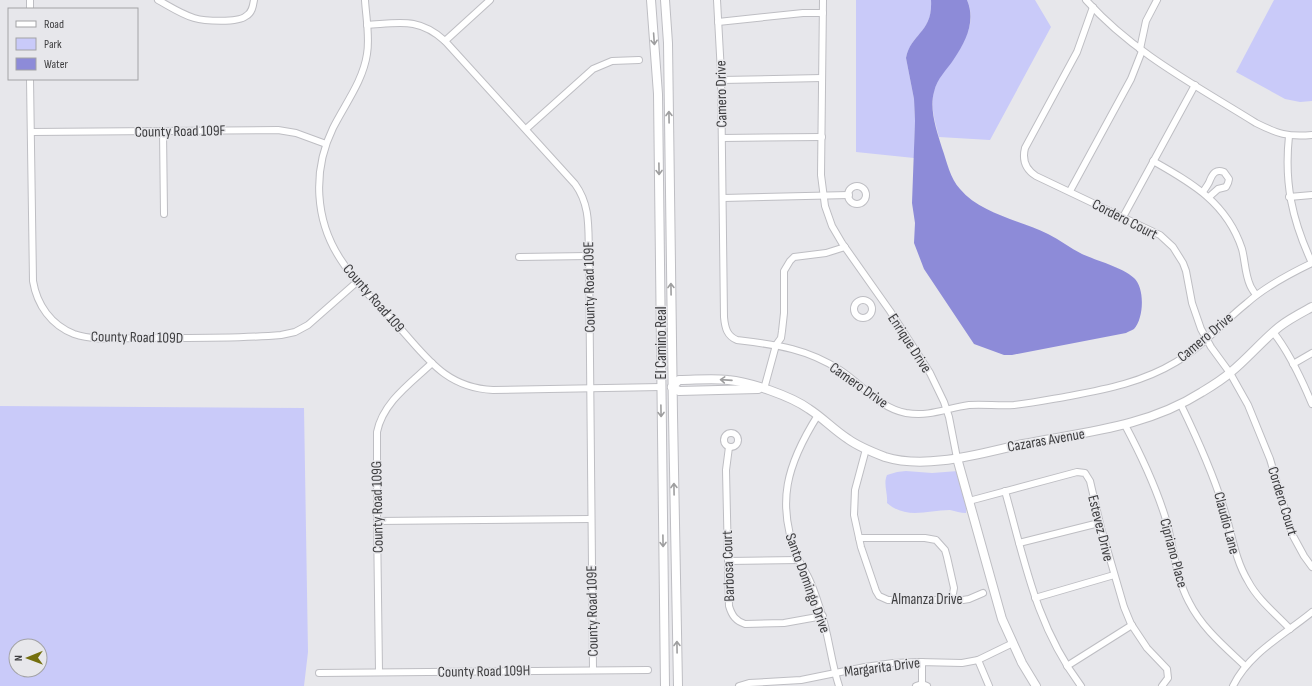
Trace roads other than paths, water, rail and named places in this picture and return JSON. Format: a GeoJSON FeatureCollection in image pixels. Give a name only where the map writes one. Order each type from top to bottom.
{"type":"FeatureCollection","features":[{"type":"Feature","properties":{"kind":"main road","name":"El Camino Real"},"geometry":{"type":"LineString","coordinates":[[652,0],[658,94],[665,686]]}},
{"type":"Feature","properties":{"kind":"main road","name":"El Camino Real"},"geometry":{"type":"LineString","coordinates":[[665,0],[668,43],[672,387],[678,686]]}},
{"type":"Feature","properties":{"kind":"main road","name":"Cazaras Avenue"},"geometry":{"type":"LineString","coordinates":[[661,387],[672,387],[679,391],[764,389],[797,401],[818,415],[848,439],[866,449],[888,457],[901,460],[931,461],[958,458],[1125,425],[1158,415],[1181,405],[1203,392],[1230,373],[1273,332],[1298,314],[1312,308]]}},
{"type":"Feature","properties":{"kind":"main road","name":"Enrique Drive"},"geometry":{"type":"LineString","coordinates":[[958,458],[999,606],[1022,663],[1036,686]]}},
{"type":"Feature","properties":{"kind":"street"},"geometry":{"type":"LineString","coordinates":[[158,0],[191,17],[209,20],[235,20],[244,18],[252,10],[254,0]]}},
{"type":"Feature","properties":{"kind":"street","name":"County Road 109"},"geometry":{"type":"LineString","coordinates":[[365,0],[368,47],[364,66],[326,144],[319,177],[322,217],[328,235],[342,261],[358,281],[432,363],[454,381],[466,386],[478,389],[590,389],[661,387]]}},
{"type":"Feature","properties":{"kind":"street"},"geometry":{"type":"LineString","coordinates":[[445,41],[490,0]]}},
{"type":"Feature","properties":{"kind":"street","name":"Camero Drive"},"geometry":{"type":"LineString","coordinates":[[717,0],[721,80],[724,317],[727,331],[730,336],[737,340],[800,350],[826,362],[850,377],[878,401],[896,410],[914,414],[947,411],[969,406],[1032,402],[1085,393],[1146,377],[1176,362],[1206,340],[1256,295],[1277,281],[1312,263]]}},
{"type":"Feature","properties":{"kind":"street","name":"Enrique Drive"},"geometry":{"type":"LineString","coordinates":[[823,0],[822,185],[825,206],[832,226],[845,247],[880,296],[927,367],[937,386],[947,411],[958,458]]}},
{"type":"Feature","properties":{"kind":"street"},"geometry":{"type":"LineString","coordinates":[[1070,191],[1131,79],[1141,50],[1146,21],[1157,0]]}},
{"type":"Feature","properties":{"kind":"street"},"geometry":{"type":"LineString","coordinates":[[1089,3],[1141,50],[1256,122],[1278,133],[1289,136],[1312,135]]}},
{"type":"Feature","properties":{"kind":"street","name":"Cordero Court"},"geometry":{"type":"LineString","coordinates":[[1089,3],[1077,52],[1025,148],[1025,164],[1030,172],[1036,176],[1123,216],[1160,235],[1168,241],[1178,253],[1186,271],[1196,317],[1206,340],[1230,373],[1248,405],[1270,459],[1292,534],[1312,567]]}},
{"type":"Feature","properties":{"kind":"street"},"geometry":{"type":"LineString","coordinates":[[718,22],[803,13],[823,13]]}},
{"type":"Feature","properties":{"kind":"street","name":"County Road 109E"},"geometry":{"type":"LineString","coordinates":[[367,26],[395,23],[416,24],[432,30],[445,41],[526,129],[575,184],[582,195],[587,210],[589,256],[593,670]]}},
{"type":"Feature","properties":{"kind":"street"},"geometry":{"type":"LineString","coordinates":[[526,129],[593,69],[612,61],[639,60]]}},
{"type":"Feature","properties":{"kind":"street"},"geometry":{"type":"LineString","coordinates":[[721,80],[822,78]]}},
{"type":"Feature","properties":{"kind":"street","name":"County Road 109D"},"geometry":{"type":"LineString","coordinates":[[30,80],[32,274],[34,288],[40,305],[49,317],[59,325],[74,334],[86,337],[103,338],[281,336],[295,332],[308,325],[358,281]]}},
{"type":"Feature","properties":{"kind":"street"},"geometry":{"type":"LineString","coordinates":[[1123,216],[1195,85]]}},
{"type":"Feature","properties":{"kind":"street","name":"County Road 109F"},"geometry":{"type":"LineString","coordinates":[[31,132],[278,130],[296,133],[326,144]]}},
{"type":"Feature","properties":{"kind":"street"},"geometry":{"type":"LineString","coordinates":[[163,131],[164,214]]}},
{"type":"Feature","properties":{"kind":"street"},"geometry":{"type":"LineString","coordinates":[[1289,136],[1287,171],[1290,197],[1297,226],[1312,263]]}},
{"type":"Feature","properties":{"kind":"street"},"geometry":{"type":"LineString","coordinates":[[722,138],[822,137]]}},
{"type":"Feature","properties":{"kind":"street"},"geometry":{"type":"LineString","coordinates":[[1153,161],[1180,176],[1203,192],[1224,214],[1242,248],[1250,285],[1256,295]]}},
{"type":"Feature","properties":{"kind":"street"},"geometry":{"type":"LineString","coordinates":[[1203,192],[1213,173],[1216,171],[1224,172],[1228,179],[1226,187],[1218,189],[1209,197]]}},
{"type":"Feature","properties":{"kind":"street"},"geometry":{"type":"LineString","coordinates":[[723,198],[849,195]]}},
{"type":"Feature","properties":{"kind":"street"},"geometry":{"type":"LineString","coordinates":[[1290,197],[1312,195]]}},
{"type":"Feature","properties":{"kind":"street"},"geometry":{"type":"LineString","coordinates":[[764,389],[776,345],[781,338],[784,313],[784,271],[790,261],[799,256],[826,253],[845,247]]}},
{"type":"Feature","properties":{"kind":"street"},"geometry":{"type":"LineString","coordinates":[[519,257],[589,256]]}},
{"type":"Feature","properties":{"kind":"street"},"geometry":{"type":"LineString","coordinates":[[870,304],[880,296]]}},
{"type":"Feature","properties":{"kind":"street"},"geometry":{"type":"LineString","coordinates":[[1273,332],[1280,340],[1312,404]]}},
{"type":"Feature","properties":{"kind":"street"},"geometry":{"type":"LineString","coordinates":[[1293,364],[1312,353]]}},
{"type":"Feature","properties":{"kind":"street","name":"County Road 109G"},"geometry":{"type":"LineString","coordinates":[[379,672],[376,438],[380,420],[392,401],[432,363]]}},
{"type":"Feature","properties":{"kind":"street","name":"Claudio Lane"},"geometry":{"type":"LineString","coordinates":[[1181,405],[1201,445],[1216,484],[1226,515],[1236,558],[1242,571],[1256,594],[1290,629]]}},
{"type":"Feature","properties":{"kind":"street","name":"Santo Domingo Drive"},"geometry":{"type":"LineString","coordinates":[[818,415],[797,451],[787,483],[787,516],[792,542],[823,616],[835,674],[839,686]]}},
{"type":"Feature","properties":{"kind":"street","name":"Cipriano Place"},"geometry":{"type":"LineString","coordinates":[[1125,425],[1142,457],[1158,493],[1171,539],[1179,579],[1189,603],[1207,629],[1245,666]]}},
{"type":"Feature","properties":{"kind":"street","name":"Barbosa Court"},"geometry":{"type":"LineString","coordinates":[[729,447],[726,470],[729,606],[733,616],[745,624],[784,623],[823,616]]}},
{"type":"Feature","properties":{"kind":"street","name":"Almanza Drive"},"geometry":{"type":"LineString","coordinates":[[866,449],[858,478],[854,515],[872,583],[879,596],[884,599],[897,600],[969,599],[983,593]]}},
{"type":"Feature","properties":{"kind":"street","name":"Estevez Drive"},"geometry":{"type":"LineString","coordinates":[[969,501],[1077,472],[1085,473],[1090,481],[1100,523],[1124,608],[1132,625],[1147,648],[1167,669],[1168,678],[1162,686]]}},
{"type":"Feature","properties":{"kind":"street"},"geometry":{"type":"LineString","coordinates":[[1005,491],[1035,598],[1051,638],[1067,666],[1081,686]]}},
{"type":"Feature","properties":{"kind":"street"},"geometry":{"type":"LineString","coordinates":[[377,521],[591,519]]}},
{"type":"Feature","properties":{"kind":"street"},"geometry":{"type":"LineString","coordinates":[[1019,543],[1100,523]]}},
{"type":"Feature","properties":{"kind":"street"},"geometry":{"type":"LineString","coordinates":[[859,538],[925,538],[936,540],[945,550],[947,557],[954,588],[952,599]]}},
{"type":"Feature","properties":{"kind":"street"},"geometry":{"type":"LineString","coordinates":[[728,561],[799,560]]}},
{"type":"Feature","properties":{"kind":"street"},"geometry":{"type":"LineString","coordinates":[[1035,598],[1114,575]]}},
{"type":"Feature","properties":{"kind":"street"},"geometry":{"type":"LineString","coordinates":[[1233,686],[1245,666],[1253,658],[1312,612]]}},
{"type":"Feature","properties":{"kind":"street"},"geometry":{"type":"LineString","coordinates":[[1067,666],[1132,625]]}},
{"type":"Feature","properties":{"kind":"street","name":"Margarita Drive"},"geometry":{"type":"LineString","coordinates":[[739,686],[743,684],[801,680],[878,665],[922,662],[962,663],[978,660],[1013,643]]}},
{"type":"Feature","properties":{"kind":"street"},"geometry":{"type":"LineString","coordinates":[[978,660],[989,686]]}},
{"type":"Feature","properties":{"kind":"street"},"geometry":{"type":"LineString","coordinates":[[922,662],[922,685]]}},
{"type":"Feature","properties":{"kind":"street","name":"County Road 109H"},"geometry":{"type":"LineString","coordinates":[[319,673],[648,670]]}},
{"type":"Feature","properties":{"kind":"water"},"geometry":{"type":"Polygon","coordinates":[[[931,0],[967,0],[970,8],[970,23],[966,38],[951,63],[937,82],[932,106],[936,128],[942,148],[949,170],[957,185],[969,198],[990,211],[1048,234],[1082,254],[1116,267],[1134,278],[1140,289],[1142,303],[1140,318],[1134,329],[1126,333],[1012,355],[1004,355],[974,344],[924,269],[914,243],[915,223],[912,203],[915,121],[914,99],[906,58],[912,43],[929,19],[931,0]]]}}]}
